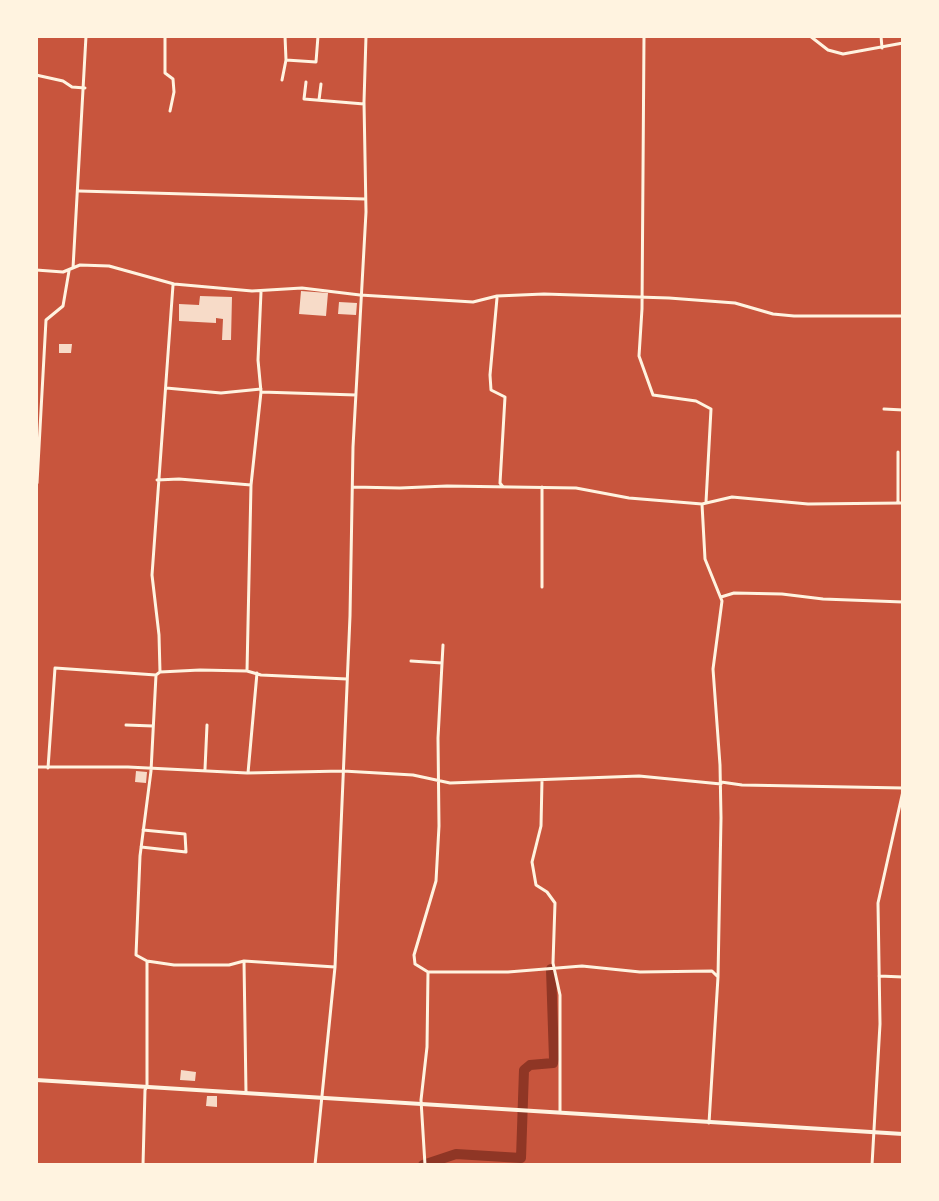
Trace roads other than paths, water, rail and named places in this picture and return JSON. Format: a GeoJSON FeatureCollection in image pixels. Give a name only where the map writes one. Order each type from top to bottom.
{"type":"FeatureCollection","features":[{"type":"Feature","properties":{"kind":"main road"},"geometry":{"type":"LineString","coordinates":[[36,1080],[903,1134]]}},
{"type":"Feature","properties":{"kind":"street"},"geometry":{"type":"LineString","coordinates":[[37,483],[46,320],[63,306],[71,270],[79,191],[86,36]]}},
{"type":"Feature","properties":{"kind":"street"},"geometry":{"type":"LineString","coordinates":[[165,36],[165,73],[173,79],[174,92],[170,111]]}},
{"type":"Feature","properties":{"kind":"street"},"geometry":{"type":"LineString","coordinates":[[282,80],[286,60],[285,36]]}},
{"type":"Feature","properties":{"kind":"street"},"geometry":{"type":"LineString","coordinates":[[286,60],[316,62],[318,36]]}},
{"type":"Feature","properties":{"kind":"street"},"geometry":{"type":"LineString","coordinates":[[315,1165],[335,967],[365,199],[366,36]]}},
{"type":"Feature","properties":{"kind":"street"},"geometry":{"type":"LineString","coordinates":[[644,36],[646,93],[639,356],[653,395],[696,401],[711,409],[704,503],[705,559],[721,597],[713,669],[721,783],[718,977],[710,1122]]}},
{"type":"Feature","properties":{"kind":"street"},"geometry":{"type":"LineString","coordinates":[[810,36],[835,54],[903,43]]}},
{"type":"Feature","properties":{"kind":"street"},"geometry":{"type":"LineString","coordinates":[[881,36],[882,48]]}},
{"type":"Feature","properties":{"kind":"street"},"geometry":{"type":"LineString","coordinates":[[36,75],[85,88]]}},
{"type":"Feature","properties":{"kind":"street"},"geometry":{"type":"LineString","coordinates":[[306,82],[304,99],[364,104]]}},
{"type":"Feature","properties":{"kind":"street"},"geometry":{"type":"LineString","coordinates":[[319,100],[321,84]]}},
{"type":"Feature","properties":{"kind":"street"},"geometry":{"type":"LineString","coordinates":[[79,191],[365,199]]}},
{"type":"Feature","properties":{"kind":"street"},"geometry":{"type":"LineString","coordinates":[[36,270],[71,270],[80,265],[109,266],[174,284],[261,291],[302,288],[473,302],[497,296],[544,294],[717,301],[794,316],[903,316]]}},
{"type":"Feature","properties":{"kind":"street"},"geometry":{"type":"LineString","coordinates":[[174,284],[152,575],[159,635],[158,673],[134,952],[147,961],[174,965],[229,965],[244,961],[335,967]]}},
{"type":"Feature","properties":{"kind":"street"},"geometry":{"type":"LineString","coordinates":[[247,671],[251,485],[261,390],[258,360],[261,291]]}},
{"type":"Feature","properties":{"kind":"street"},"geometry":{"type":"LineString","coordinates":[[497,296],[490,375],[491,390],[505,397],[500,483],[503,487]]}},
{"type":"Feature","properties":{"kind":"street"},"geometry":{"type":"LineString","coordinates":[[166,388],[221,393],[261,390],[356,395]]}},
{"type":"Feature","properties":{"kind":"street"},"geometry":{"type":"LineString","coordinates":[[884,409],[903,410]]}},
{"type":"Feature","properties":{"kind":"street"},"geometry":{"type":"LineString","coordinates":[[353,487],[576,488],[629,498],[704,503],[732,497],[808,504],[900,503],[898,452]]}},
{"type":"Feature","properties":{"kind":"street"},"geometry":{"type":"LineString","coordinates":[[157,480],[251,485]]}},
{"type":"Feature","properties":{"kind":"street"},"geometry":{"type":"LineString","coordinates":[[542,487],[542,587]]}},
{"type":"Feature","properties":{"kind":"street"},"geometry":{"type":"LineString","coordinates":[[721,597],[734,593],[782,594],[903,602]]}},
{"type":"Feature","properties":{"kind":"street"},"geometry":{"type":"LineString","coordinates":[[443,645],[436,881],[414,955],[415,964],[428,972],[508,972],[582,966],[640,972],[712,971],[718,977]]}},
{"type":"Feature","properties":{"kind":"street"},"geometry":{"type":"LineString","coordinates":[[411,661],[442,663]]}},
{"type":"Feature","properties":{"kind":"street"},"geometry":{"type":"LineString","coordinates":[[48,768],[55,668],[158,673],[247,671],[347,679]]}},
{"type":"Feature","properties":{"kind":"street"},"geometry":{"type":"LineString","coordinates":[[248,773],[257,673]]}},
{"type":"Feature","properties":{"kind":"street"},"geometry":{"type":"LineString","coordinates":[[126,725],[153,726]]}},
{"type":"Feature","properties":{"kind":"street"},"geometry":{"type":"LineString","coordinates":[[205,769],[207,725]]}},
{"type":"Feature","properties":{"kind":"street"},"geometry":{"type":"LineString","coordinates":[[36,767],[205,769],[248,773],[343,771],[413,775],[450,783],[639,776],[742,785],[903,789],[878,903],[880,1024],[872,1165]]}},
{"type":"Feature","properties":{"kind":"street"},"geometry":{"type":"LineString","coordinates":[[542,780],[541,826],[532,862],[536,885],[547,892],[555,903],[553,966],[560,995],[560,1111]]}},
{"type":"Feature","properties":{"kind":"street"},"geometry":{"type":"LineString","coordinates":[[141,847],[186,852],[185,834],[143,830]]}},
{"type":"Feature","properties":{"kind":"street"},"geometry":{"type":"LineString","coordinates":[[143,1165],[147,1086],[147,961]]}},
{"type":"Feature","properties":{"kind":"street"},"geometry":{"type":"LineString","coordinates":[[244,961],[246,1093]]}},
{"type":"Feature","properties":{"kind":"street"},"geometry":{"type":"LineString","coordinates":[[425,1165],[421,1103],[427,1047],[428,972]]}},
{"type":"Feature","properties":{"kind":"street"},"geometry":{"type":"LineString","coordinates":[[879,976],[903,977]]}},
{"type":"Feature","properties":{"kind":"waterway"},"geometry":{"type":"LineString","coordinates":[[423,1165],[456,1154],[521,1158],[524,1070],[530,1065],[553,1063],[554,1059],[551,969]]}}]}
